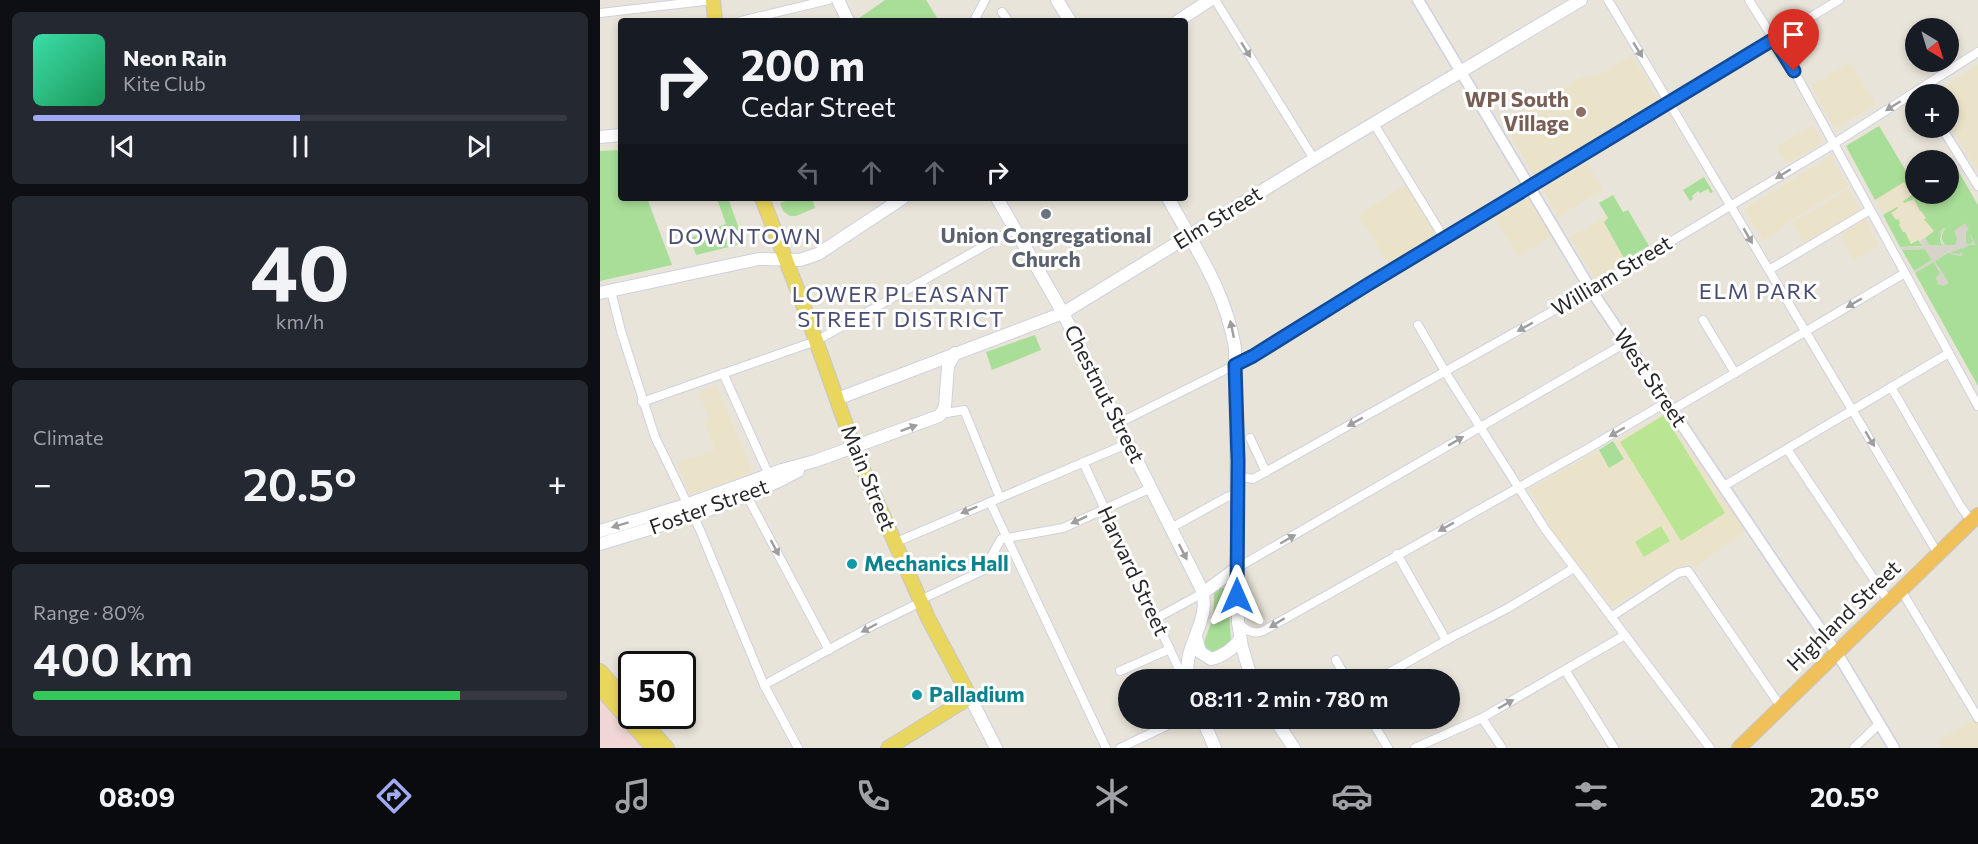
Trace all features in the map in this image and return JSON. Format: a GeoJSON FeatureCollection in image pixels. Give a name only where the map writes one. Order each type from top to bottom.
{"type":"FeatureCollection","features":[{"type":"Feature","properties":{"kind":"highway","name":"Highland Street"},"geometry":{"type":"LineString","coordinates":[[1739,748],[1976,519]]}},
{"type":"Feature","properties":{"kind":"main road"},"geometry":{"type":"LineString","coordinates":[[713,0],[715,18]]}},
{"type":"Feature","properties":{"kind":"main road"},"geometry":{"type":"LineString","coordinates":[[838,0],[847,18]]}},
{"type":"Feature","properties":{"kind":"main road"},"geometry":{"type":"LineString","coordinates":[[1057,0],[1068,18]]}},
{"type":"Feature","properties":{"kind":"main road","name":"Elm Street"},"geometry":{"type":"LineString","coordinates":[[837,399],[1063,312],[1581,0]]}},
{"type":"Feature","properties":{"kind":"main road"},"geometry":{"type":"LineString","coordinates":[[1182,18],[1208,1]]}},
{"type":"Feature","properties":{"kind":"main road"},"geometry":{"type":"LineString","coordinates":[[600,137],[618,135]]}},
{"type":"Feature","properties":{"kind":"main road","name":"Main Street"},"geometry":{"type":"LineString","coordinates":[[763,201],[854,448],[894,543],[920,601],[996,748]]}},
{"type":"Feature","properties":{"kind":"main road"},"geometry":{"type":"LineString","coordinates":[[605,292],[759,259],[800,260],[818,254],[898,201]]}},
{"type":"Feature","properties":{"kind":"main road","name":"Chestnut Street"},"geometry":{"type":"LineString","coordinates":[[1000,201],[1063,312],[1171,528],[1209,591]]}},
{"type":"Feature","properties":{"kind":"main road"},"geometry":{"type":"LineString","coordinates":[[1170,201],[1212,276],[1226,308],[1233,332],[1238,622],[1240,639],[1249,669]]}},
{"type":"Feature","properties":{"kind":"main road"},"geometry":{"type":"LineString","coordinates":[[941,414],[945,406],[948,366],[955,353]]}},
{"type":"Feature","properties":{"kind":"main road","name":"Foster Street"},"geometry":{"type":"LineString","coordinates":[[600,544],[689,510],[769,475],[854,448],[941,414]]}},
{"type":"Feature","properties":{"kind":"main road","name":"Foster Street"},"geometry":{"type":"LineString","coordinates":[[600,531],[747,496],[815,461]]}},
{"type":"Feature","properties":{"kind":"main road"},"geometry":{"type":"LineString","coordinates":[[1187,669],[1209,591],[1237,568]]}},
{"type":"Feature","properties":{"kind":"main road"},"geometry":{"type":"LineString","coordinates":[[1209,591],[1223,581],[1228,582],[1237,593]]}},
{"type":"Feature","properties":{"kind":"main road"},"geometry":{"type":"LineString","coordinates":[[1196,637],[1200,652],[1211,659],[1233,648],[1240,639]]}},
{"type":"Feature","properties":{"kind":"main road"},"geometry":{"type":"LineString","coordinates":[[600,671],[618,691]]}},
{"type":"Feature","properties":{"kind":"main road"},"geometry":{"type":"LineString","coordinates":[[600,688],[652,748]]}},
{"type":"Feature","properties":{"kind":"main road"},"geometry":{"type":"LineString","coordinates":[[888,748],[970,697]]}},
{"type":"Feature","properties":{"kind":"main road"},"geometry":{"type":"LineString","coordinates":[[650,729],[667,748]]}},
{"type":"Feature","properties":{"kind":"main road"},"geometry":{"type":"LineString","coordinates":[[1207,729],[1215,748]]}},
{"type":"Feature","properties":{"kind":"main road"},"geometry":{"type":"LineString","coordinates":[[1281,729],[1294,748]]}},
{"type":"Feature","properties":{"kind":"street"},"geometry":{"type":"LineString","coordinates":[[600,13],[713,0]]}},
{"type":"Feature","properties":{"kind":"street"},"geometry":{"type":"LineString","coordinates":[[753,18],[828,0]]}},
{"type":"Feature","properties":{"kind":"street"},"geometry":{"type":"LineString","coordinates":[[976,18],[985,0]]}},
{"type":"Feature","properties":{"kind":"street","name":"West Street"},"geometry":{"type":"LineString","coordinates":[[1418,0],[1591,290],[1837,653],[1894,748]]}},
{"type":"Feature","properties":{"kind":"street"},"geometry":{"type":"LineString","coordinates":[[1608,0],[1938,554]]}},
{"type":"Feature","properties":{"kind":"street"},"geometry":{"type":"LineString","coordinates":[[1749,0],[1795,73],[1978,406]]}},
{"type":"Feature","properties":{"kind":"street"},"geometry":{"type":"LineString","coordinates":[[1119,423],[1253,356],[1839,0]]}},
{"type":"Feature","properties":{"kind":"street"},"geometry":{"type":"LineString","coordinates":[[1208,1],[1314,159]]}},
{"type":"Feature","properties":{"kind":"street"},"geometry":{"type":"LineString","coordinates":[[1002,12],[1006,18]]}},
{"type":"Feature","properties":{"kind":"street","name":"William Street"},"geometry":{"type":"LineString","coordinates":[[1931,84],[1978,52]]}},
{"type":"Feature","properties":{"kind":"street","name":"William Street"},"geometry":{"type":"LineString","coordinates":[[1237,476],[1253,479],[1446,372],[1591,290],[1905,100]]}},
{"type":"Feature","properties":{"kind":"street"},"geometry":{"type":"LineString","coordinates":[[1374,124],[1444,238]]}},
{"type":"Feature","properties":{"kind":"street"},"geometry":{"type":"LineString","coordinates":[[1948,138],[1978,186]]}},
{"type":"Feature","properties":{"kind":"street"},"geometry":{"type":"LineString","coordinates":[[1769,270],[1870,210]]}},
{"type":"Feature","properties":{"kind":"street"},"geometry":{"type":"LineString","coordinates":[[642,402],[816,341],[1016,228]]}},
{"type":"Feature","properties":{"kind":"street"},"geometry":{"type":"LineString","coordinates":[[1238,622],[1249,631],[1261,632],[1517,487],[1735,373],[1905,273]]}},
{"type":"Feature","properties":{"kind":"street"},"geometry":{"type":"LineString","coordinates":[[605,292],[621,331],[642,402],[659,447],[699,530],[764,685],[798,748]]}},
{"type":"Feature","properties":{"kind":"street"},"geometry":{"type":"LineString","coordinates":[[1703,320],[1735,373]]}},
{"type":"Feature","properties":{"kind":"street"},"geometry":{"type":"LineString","coordinates":[[1418,325],[1545,529],[1710,748]]}},
{"type":"Feature","properties":{"kind":"street"},"geometry":{"type":"LineString","coordinates":[[1237,568],[1627,342]]}},
{"type":"Feature","properties":{"kind":"street"},"geometry":{"type":"LineString","coordinates":[[1724,486],[1949,353]]}},
{"type":"Feature","properties":{"kind":"street"},"geometry":{"type":"LineString","coordinates":[[723,374],[769,475]]}},
{"type":"Feature","properties":{"kind":"street"},"geometry":{"type":"LineString","coordinates":[[1891,387],[1961,507],[1967,516],[1976,519]]}},
{"type":"Feature","properties":{"kind":"street"},"geometry":{"type":"LineString","coordinates":[[941,414],[964,410],[1000,498]]}},
{"type":"Feature","properties":{"kind":"street"},"geometry":{"type":"LineString","coordinates":[[1250,438],[1266,472]]}},
{"type":"Feature","properties":{"kind":"street"},"geometry":{"type":"LineString","coordinates":[[894,543],[1129,443]]}},
{"type":"Feature","properties":{"kind":"street"},"geometry":{"type":"LineString","coordinates":[[1787,448],[1889,602]]}},
{"type":"Feature","properties":{"kind":"street","name":"Harvard Street"},"geometry":{"type":"LineString","coordinates":[[1083,462],[1180,669]]}},
{"type":"Feature","properties":{"kind":"street"},"geometry":{"type":"LineString","coordinates":[[764,685],[920,601],[984,570],[1001,539],[1063,528],[1151,488]]}},
{"type":"Feature","properties":{"kind":"street"},"geometry":{"type":"LineString","coordinates":[[1171,528],[1227,497],[1237,495]]}},
{"type":"Feature","properties":{"kind":"street"},"geometry":{"type":"LineString","coordinates":[[747,496],[829,650]]}},
{"type":"Feature","properties":{"kind":"street"},"geometry":{"type":"LineString","coordinates":[[990,502],[1106,748]]}},
{"type":"Feature","properties":{"kind":"street"},"geometry":{"type":"LineString","coordinates":[[1397,554],[1446,640]]}},
{"type":"Feature","properties":{"kind":"street"},"geometry":{"type":"LineString","coordinates":[[1395,669],[1508,608],[1574,568]]}},
{"type":"Feature","properties":{"kind":"street"},"geometry":{"type":"LineString","coordinates":[[1611,617],[1678,573],[1688,571],[1781,707]]}},
{"type":"Feature","properties":{"kind":"street"},"geometry":{"type":"LineString","coordinates":[[1901,590],[1978,718]]}},
{"type":"Feature","properties":{"kind":"street"},"geometry":{"type":"LineString","coordinates":[[1155,619],[1209,591]]}},
{"type":"Feature","properties":{"kind":"street"},"geometry":{"type":"LineString","coordinates":[[1415,748],[1482,718],[1625,635]]}},
{"type":"Feature","properties":{"kind":"street"},"geometry":{"type":"LineString","coordinates":[[1125,669],[1170,649]]}},
{"type":"Feature","properties":{"kind":"street"},"geometry":{"type":"LineString","coordinates":[[1336,660],[1341,669]]}},
{"type":"Feature","properties":{"kind":"street"},"geometry":{"type":"LineString","coordinates":[[1565,670],[1614,748]]}},
{"type":"Feature","properties":{"kind":"street"},"geometry":{"type":"LineString","coordinates":[[1482,718],[1502,748]]}},
{"type":"Feature","properties":{"kind":"street"},"geometry":{"type":"LineString","coordinates":[[1854,748],[1879,724]]}},
{"type":"Feature","properties":{"kind":"street"},"geometry":{"type":"LineString","coordinates":[[1120,748],[1160,729]]}},
{"type":"Feature","properties":{"kind":"street"},"geometry":{"type":"LineString","coordinates":[[1377,729],[1388,748]]}},
{"type":"Feature","properties":{"kind":"shaded area","name":"WPI South Village"},"geometry":{"type":"Polygon","coordinates":[[[1632,55],[1659,101],[1534,175],[1504,124],[1581,77],[1597,76],[1632,55]]]}},
{"type":"Feature","properties":{"kind":"shaded area"},"geometry":{"type":"Polygon","coordinates":[[[1850,62],[1876,104],[1835,129],[1811,85],[1850,62]]]}},
{"type":"Feature","properties":{"kind":"shaded area"},"geometry":{"type":"Polygon","coordinates":[[[1978,65],[1978,172],[1958,138],[1959,84],[1947,84],[1978,65]]]}},
{"type":"Feature","properties":{"kind":"shaded area"},"geometry":{"type":"Polygon","coordinates":[[[1813,125],[1823,143],[1787,164],[1776,147],[1813,125]]]}},
{"type":"Feature","properties":{"kind":"shaded area"},"geometry":{"type":"Polygon","coordinates":[[[1879,126],[1905,169],[1905,204],[1924,204],[1932,215],[1946,329],[1846,146],[1879,126]]]}},
{"type":"Feature","properties":{"kind":"shaded area"},"geometry":{"type":"Polygon","coordinates":[[[1831,156],[1848,186],[1784,224],[1785,227],[1763,241],[1744,209],[1831,156]]]}},
{"type":"Feature","properties":{"kind":"shaded area"},"geometry":{"type":"Polygon","coordinates":[[[1587,163],[1603,190],[1558,217],[1542,189],[1587,163]]]}},
{"type":"Feature","properties":{"kind":"shaded area"},"geometry":{"type":"Polygon","coordinates":[[[1406,185],[1438,236],[1390,266],[1358,215],[1406,185]]]}},
{"type":"Feature","properties":{"kind":"shaded area"},"geometry":{"type":"Polygon","coordinates":[[[1849,189],[1861,210],[1805,244],[1792,223],[1849,189]]]}},
{"type":"Feature","properties":{"kind":"shaded area","name":"WPI South Village"},"geometry":{"type":"Polygon","coordinates":[[[1529,198],[1552,236],[1518,257],[1495,218],[1529,198]]]}},
{"type":"Feature","properties":{"kind":"shaded area"},"geometry":{"type":"Polygon","coordinates":[[[1606,216],[1618,237],[1614,240],[1626,260],[1595,279],[1570,237],[1606,216]]]}},
{"type":"Feature","properties":{"kind":"shaded area"},"geometry":{"type":"Polygon","coordinates":[[[1866,219],[1879,245],[1854,260],[1840,235],[1866,219]]]}},
{"type":"Feature","properties":{"kind":"shaded area"},"geometry":{"type":"Polygon","coordinates":[[[1965,223],[1969,230],[1966,232],[1966,243],[1973,242],[1971,235],[1976,245],[1969,245],[1950,252],[1959,254],[1962,252],[1960,256],[1947,253],[1939,258],[1939,261],[1937,259],[1935,261],[1949,283],[1943,286],[1938,284],[1936,278],[1940,273],[1933,262],[1915,273],[1914,271],[1932,260],[1925,249],[1902,250],[1900,247],[1920,247],[1923,245],[1920,241],[1925,238],[1929,245],[1942,246],[1940,232],[1943,228],[1946,228],[1941,234],[1944,245],[1955,245],[1957,239],[1954,231],[1965,223]]]}},
{"type":"Feature","properties":{"kind":"shaded area"},"geometry":{"type":"Polygon","coordinates":[[[717,386],[752,471],[749,475],[690,494],[677,463],[715,450],[705,423],[709,421],[699,392],[717,386]]]}},
{"type":"Feature","properties":{"kind":"shaded area"},"geometry":{"type":"Polygon","coordinates":[[[1665,414],[1746,531],[1695,567],[1686,564],[1613,606],[1556,537],[1529,489],[1665,414]]]}},
{"type":"Feature","properties":{"kind":"shaded area"},"geometry":{"type":"Polygon","coordinates":[[[600,695],[618,716],[618,729],[630,729],[646,748],[600,748],[600,695]]]}},
{"type":"Feature","properties":{"kind":"shaded area"},"geometry":{"type":"Polygon","coordinates":[[[1978,717],[1978,748],[1942,748],[1938,741],[1978,717]]]}},
{"type":"Feature","properties":{"kind":"green space"},"geometry":{"type":"Polygon","coordinates":[[[885,0],[926,0],[937,18],[859,18],[885,0]]]}},
{"type":"Feature","properties":{"kind":"green space"},"geometry":{"type":"Polygon","coordinates":[[[1879,126],[1905,169],[1905,184],[1904,182],[1875,200],[1846,146],[1879,126]]]}},
{"type":"Feature","properties":{"kind":"green space"},"geometry":{"type":"Polygon","coordinates":[[[618,150],[618,201],[648,201],[672,265],[600,281],[600,151],[618,150]]]}},
{"type":"Feature","properties":{"kind":"green space"},"geometry":{"type":"Polygon","coordinates":[[[1959,172],[1978,205],[1978,386],[1915,273],[1951,251],[1944,244],[1942,238],[1945,229],[1943,228],[1940,240],[1942,246],[1929,245],[1925,238],[1934,231],[1916,204],[1959,204],[1959,172]]]}},
{"type":"Feature","properties":{"kind":"green space"},"geometry":{"type":"Polygon","coordinates":[[[1704,177],[1713,192],[1710,193],[1708,189],[1700,193],[1698,191],[1690,201],[1683,190],[1704,177]]]}},
{"type":"Feature","properties":{"kind":"green space"},"geometry":{"type":"Polygon","coordinates":[[[1613,195],[1623,212],[1628,210],[1649,246],[1625,260],[1604,222],[1608,218],[1599,203],[1613,195]]]}},
{"type":"Feature","properties":{"kind":"green space"},"geometry":{"type":"Polygon","coordinates":[[[718,201],[729,201],[743,240],[741,244],[696,255],[690,238],[726,224],[718,201]]]}},
{"type":"Feature","properties":{"kind":"green space"},"geometry":{"type":"Polygon","coordinates":[[[813,201],[815,208],[796,216],[790,216],[783,211],[780,203],[813,201]]]}},
{"type":"Feature","properties":{"kind":"green space"},"geometry":{"type":"Polygon","coordinates":[[[1897,207],[1891,213],[1896,220],[1898,219],[1899,225],[1911,244],[1918,240],[1923,246],[1900,247],[1883,215],[1897,207]]]}},
{"type":"Feature","properties":{"kind":"green space"},"geometry":{"type":"Polygon","coordinates":[[[1925,249],[1932,260],[1914,271],[1902,250],[1925,249]]]}},
{"type":"Feature","properties":{"kind":"green space"},"geometry":{"type":"Polygon","coordinates":[[[1035,335],[1041,350],[992,370],[986,352],[1035,335]]]}},
{"type":"Feature","properties":{"kind":"green space"},"geometry":{"type":"Polygon","coordinates":[[[1664,415],[1725,513],[1681,541],[1620,442],[1664,415]]]}},
{"type":"Feature","properties":{"kind":"green space"},"geometry":{"type":"Polygon","coordinates":[[[1613,441],[1624,459],[1609,468],[1599,450],[1613,441]]]}},
{"type":"Feature","properties":{"kind":"green space"},"geometry":{"type":"Polygon","coordinates":[[[1661,526],[1670,541],[1644,557],[1635,542],[1661,526]]]}},
{"type":"Feature","properties":{"kind":"green space"},"geometry":{"type":"Polygon","coordinates":[[[1219,588],[1224,588],[1228,593],[1231,641],[1223,647],[1210,651],[1205,646],[1205,640],[1213,617],[1214,593],[1219,588]]]}},
{"type":"Feature","properties":{"kind":"place","name":"WPI South Village"},"geometry":{"type":"Point","coordinates":[1581,112]}},
{"type":"Feature","properties":{"kind":"place","name":"Union Congregational Church"},"geometry":{"type":"Point","coordinates":[1046,214]}},
{"type":"Feature","properties":{"kind":"place","name":"Mechanics Hall"},"geometry":{"type":"Point","coordinates":[852,564]}},
{"type":"Feature","properties":{"kind":"place","name":"Palladium"},"geometry":{"type":"Point","coordinates":[917,695]}},
{"type":"Feature","properties":{"kind":"district","name":"DOWNTOWN"},"geometry":{"type":"Point","coordinates":[745,236]}},
{"type":"Feature","properties":{"kind":"district","name":"ELM PARK"},"geometry":{"type":"Point","coordinates":[1759,291]}},
{"type":"Feature","properties":{"kind":"district","name":"LOWER PLEASANT STREET DISTRICT"},"geometry":{"type":"Point","coordinates":[901,306]}},
{"type":"Feature","properties":{"kind":"route"},"geometry":{"type":"LineString","coordinates":[[1237,596],[1238,461],[1235,365],[1774,39],[1794,71]]}}]}
